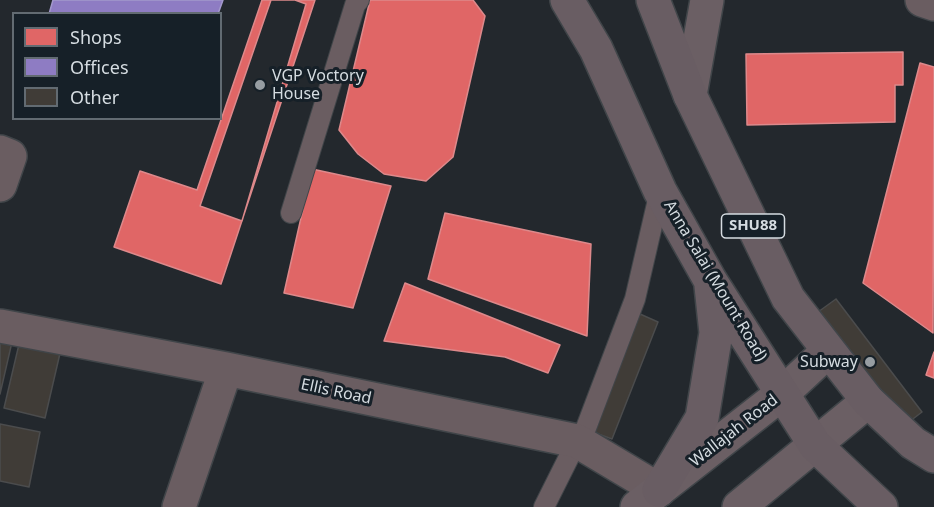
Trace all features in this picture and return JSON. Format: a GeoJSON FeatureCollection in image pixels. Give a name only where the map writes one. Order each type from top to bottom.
{"type":"FeatureCollection","features":[{"type":"Feature","properties":{"kind":"main road","name":"Anna Salai (Mount Road)"},"geometry":{"type":"LineString","coordinates":[[567,0],[596,49],[660,191],[710,280],[784,392],[815,445],[881,507]]}},
{"type":"Feature","properties":{"kind":"main road"},"geometry":{"type":"LineString","coordinates":[[653,0],[690,94]]}},
{"type":"Feature","properties":{"kind":"main road"},"geometry":{"type":"LineString","coordinates":[[690,94],[707,0]]}},
{"type":"Feature","properties":{"kind":"main road","name":"SHU88"},"geometry":{"type":"LineString","coordinates":[[690,94],[788,298],[868,401],[913,443],[934,456]]}},
{"type":"Feature","properties":{"kind":"main road"},"geometry":{"type":"LineString","coordinates":[[648,499],[702,418],[716,333],[710,280]]}},
{"type":"Feature","properties":{"kind":"main road","name":"Wallajah Road"},"geometry":{"type":"LineString","coordinates":[[648,499],[784,392],[828,351]]}},
{"type":"Feature","properties":{"kind":"main road"},"geometry":{"type":"LineString","coordinates":[[739,507],[868,401]]}},
{"type":"Feature","properties":{"kind":"street"},"geometry":{"type":"LineString","coordinates":[[922,0],[934,4]]}},
{"type":"Feature","properties":{"kind":"street"},"geometry":{"type":"LineString","coordinates":[[0,152],[10,156],[0,185]]}},
{"type":"Feature","properties":{"kind":"street","name":"Ellis Road"},"geometry":{"type":"LineString","coordinates":[[0,326],[226,369],[577,441],[648,499]]}},
{"type":"Feature","properties":{"kind":"street"},"geometry":{"type":"LineString","coordinates":[[179,507],[226,369]]}},
{"type":"Feature","properties":{"kind":"lane"},"geometry":{"type":"LineString","coordinates":[[291,213],[355,5],[359,0]]}},
{"type":"Feature","properties":{"kind":"lane"},"geometry":{"type":"LineString","coordinates":[[544,507],[577,441],[586,428],[635,299],[660,191]]}},
{"type":"Feature","properties":{"kind":"building: Shops","name":"VGP Voctory House"},"geometry":{"type":"Polygon","coordinates":[[[262,0],[315,0],[221,284],[114,247],[140,171],[197,190],[262,0]]]}},
{"type":"Feature","properties":{"kind":"building: Shops"},"geometry":{"type":"Polygon","coordinates":[[[271,0],[295,0],[306,4],[242,221],[200,206],[271,0]]]}},
{"type":"Feature","properties":{"kind":"building: Shops"},"geometry":{"type":"Polygon","coordinates":[[[370,0],[473,0],[485,16],[453,157],[426,181],[384,174],[358,154],[339,130],[370,0]]]}},
{"type":"Feature","properties":{"kind":"building: Shops"},"geometry":{"type":"Polygon","coordinates":[[[903,52],[903,85],[895,85],[895,122],[747,125],[746,54],[903,52]]]}},
{"type":"Feature","properties":{"kind":"building: Shops"},"geometry":{"type":"Polygon","coordinates":[[[920,63],[934,67],[933,333],[863,283],[920,63]]]}},
{"type":"Feature","properties":{"kind":"building: Shops"},"geometry":{"type":"Polygon","coordinates":[[[312,169],[391,186],[353,308],[284,293],[312,169]]]}},
{"type":"Feature","properties":{"kind":"building: Shops"},"geometry":{"type":"Polygon","coordinates":[[[445,213],[591,244],[587,336],[428,279],[445,213]]]}},
{"type":"Feature","properties":{"kind":"building: Shops"},"geometry":{"type":"Polygon","coordinates":[[[405,283],[560,345],[548,373],[505,357],[384,341],[405,283]]]}},
{"type":"Feature","properties":{"kind":"building: Shops"},"geometry":{"type":"Polygon","coordinates":[[[934,352],[934,378],[926,375],[934,352]]]}},
{"type":"Feature","properties":{"kind":"building: Offices"},"geometry":{"type":"Polygon","coordinates":[[[53,0],[223,0],[219,12],[50,12],[53,0]]]}},
{"type":"Feature","properties":{"kind":"building: Other","name":"Subway"},"geometry":{"type":"Polygon","coordinates":[[[836,299],[922,412],[905,425],[818,312],[836,299]]]}},
{"type":"Feature","properties":{"kind":"building: Other"},"geometry":{"type":"Polygon","coordinates":[[[640,314],[658,322],[612,439],[593,432],[640,314]]]}},
{"type":"Feature","properties":{"kind":"building: Other"},"geometry":{"type":"Polygon","coordinates":[[[0,339],[12,342],[0,394],[0,339]]]}},
{"type":"Feature","properties":{"kind":"building: Other"},"geometry":{"type":"Polygon","coordinates":[[[20,340],[61,349],[45,418],[4,408],[20,340]]]}},
{"type":"Feature","properties":{"kind":"building: Other"},"geometry":{"type":"Polygon","coordinates":[[[0,424],[40,432],[29,487],[0,481],[0,424]]]}},
{"type":"Feature","properties":{"kind":"place","name":"VGP Voctory House"},"geometry":{"type":"Point","coordinates":[260,85]}},
{"type":"Feature","properties":{"kind":"place","name":"Subway"},"geometry":{"type":"Point","coordinates":[870,362]}}]}
